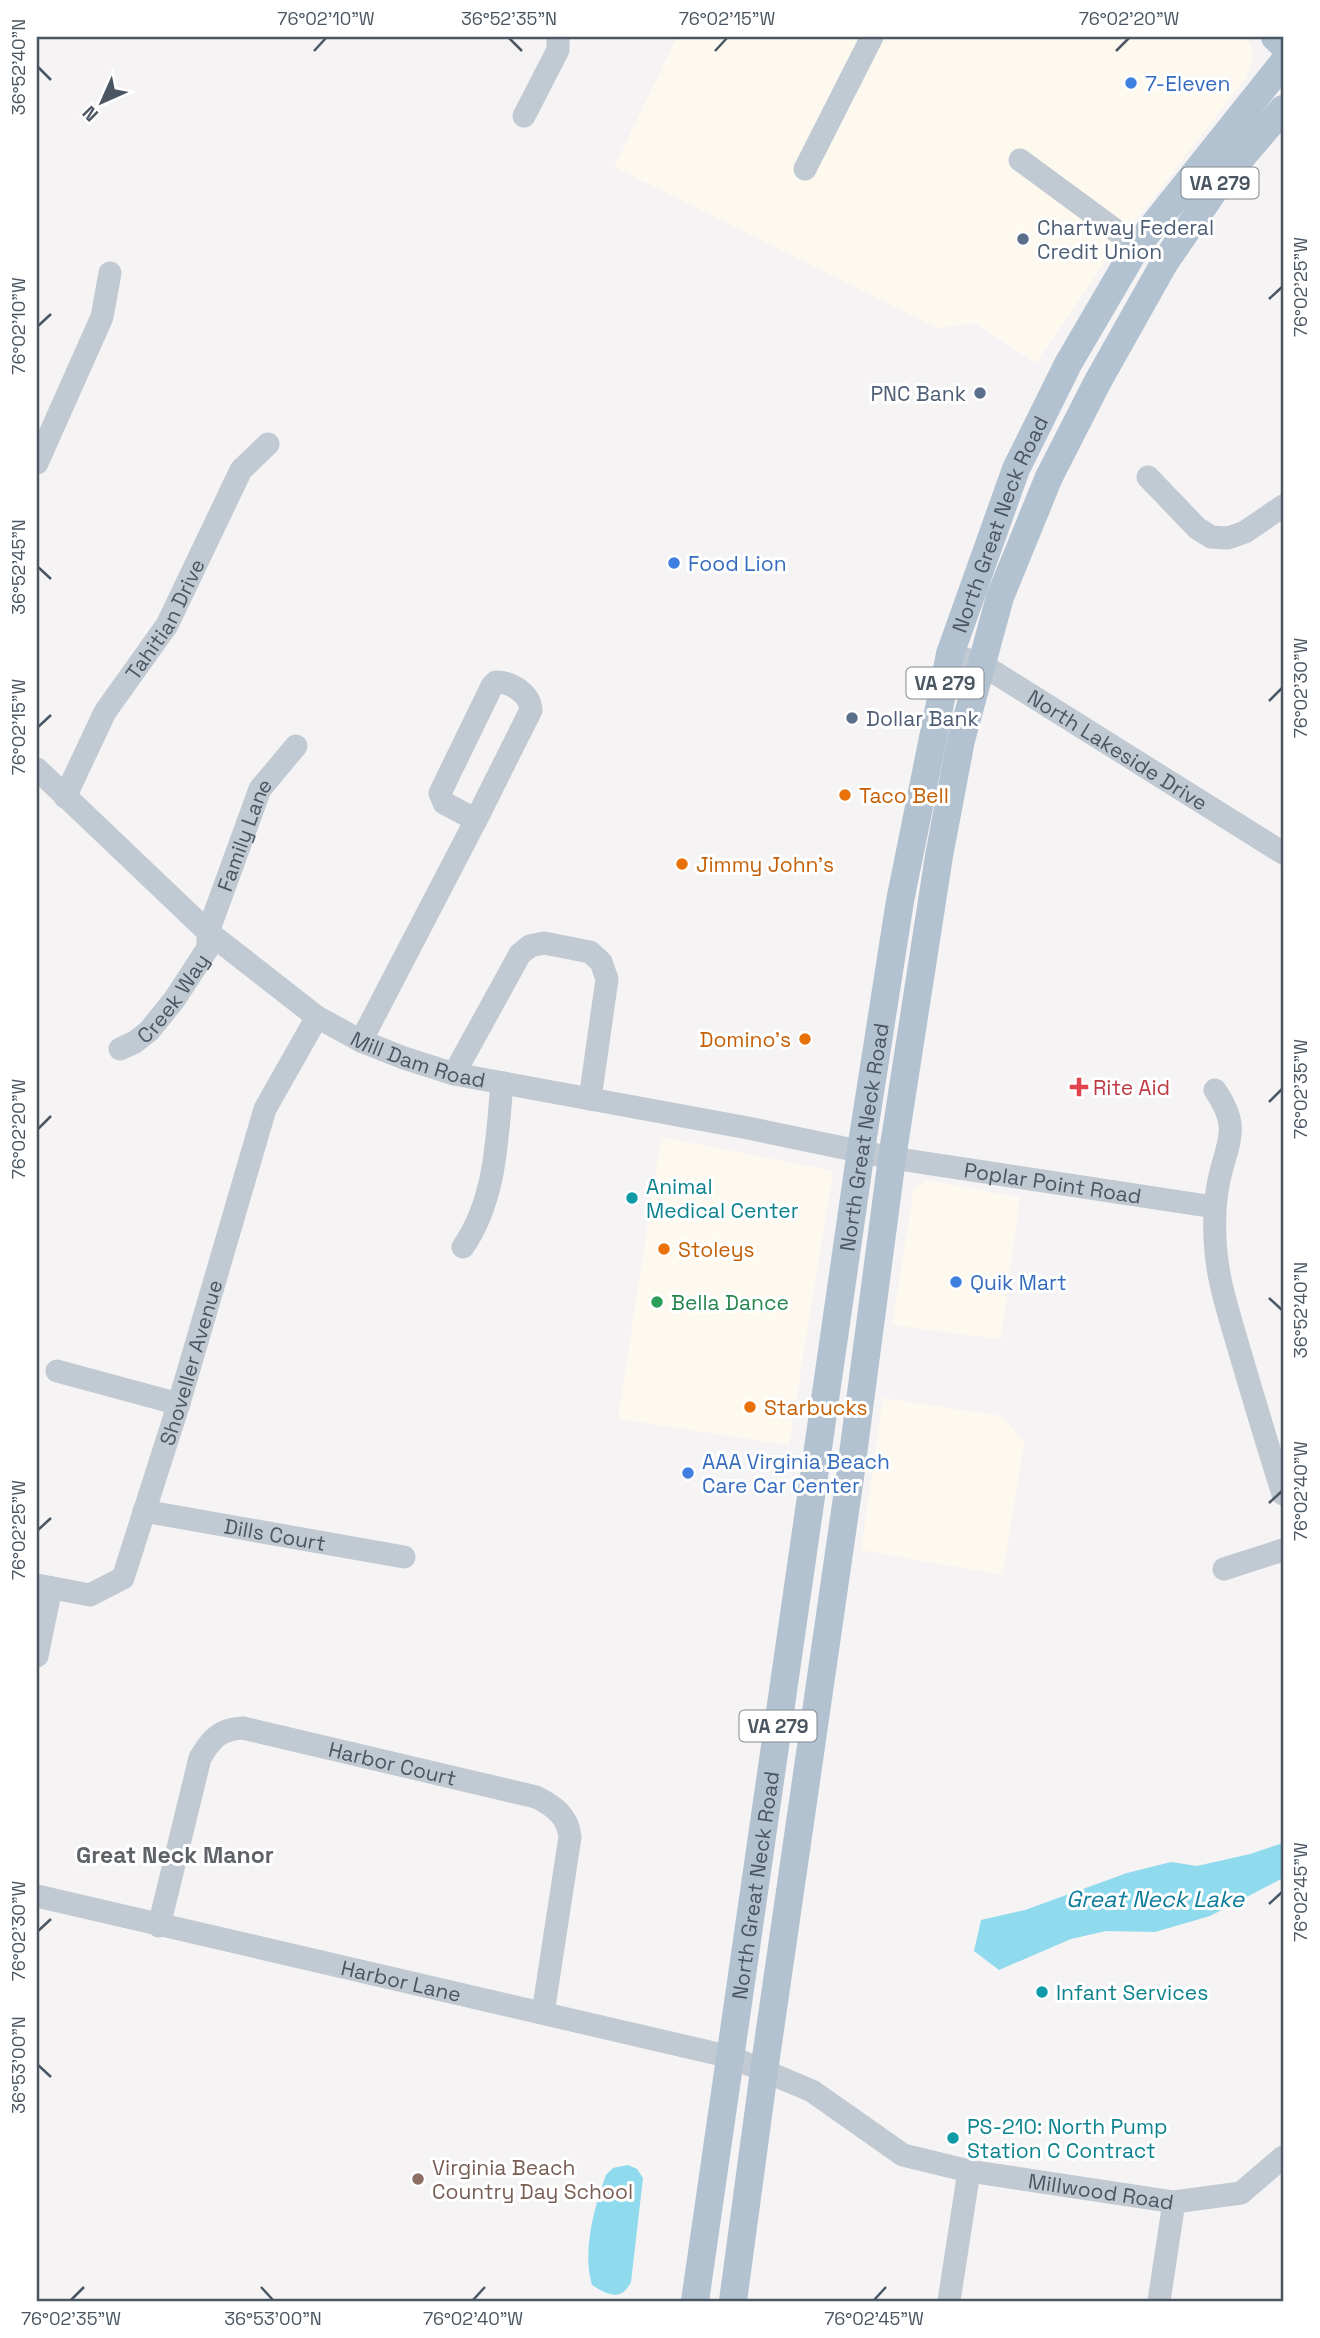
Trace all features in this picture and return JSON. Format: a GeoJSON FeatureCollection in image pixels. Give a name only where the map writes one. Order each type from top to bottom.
{"type":"FeatureCollection","features":[{"type":"Feature","properties":{"kind":"main road"},"geometry":{"type":"LineString","coordinates":[[1275,37],[1283,45]]}},
{"type":"Feature","properties":{"kind":"main road","name":"North Great Neck Road"},"geometry":{"type":"LineString","coordinates":[[695,2301],[860,1150],[900,901],[950,654],[1016,469],[1068,365],[1137,247],[1283,63]]}},
{"type":"Feature","properties":{"kind":"main road","name":"North Great Neck Road"},"geometry":{"type":"LineString","coordinates":[[733,2301],[850,1477],[892,1158],[948,801],[961,740],[1000,597],[1049,477],[1098,381],[1165,262],[1220,182],[1283,109]]}},
{"type":"Feature","properties":{"kind":"street"},"geometry":{"type":"LineString","coordinates":[[524,116],[558,50],[558,37]]}},
{"type":"Feature","properties":{"kind":"street"},"geometry":{"type":"LineString","coordinates":[[805,169],[872,37]]}},
{"type":"Feature","properties":{"kind":"street"},"geometry":{"type":"LineString","coordinates":[[1020,160],[1137,247]]}},
{"type":"Feature","properties":{"kind":"street"},"geometry":{"type":"LineString","coordinates":[[37,463],[102,317],[110,273]]}},
{"type":"Feature","properties":{"kind":"street","name":"Tahitian Drive"},"geometry":{"type":"LineString","coordinates":[[65,797],[105,712],[167,625],[241,470],[268,444]]}},
{"type":"Feature","properties":{"kind":"street"},"geometry":{"type":"LineString","coordinates":[[1148,477],[1197,528],[1212,537],[1228,538],[1245,532],[1283,506]]}},
{"type":"Feature","properties":{"kind":"street","name":"North Lakeside Drive"},"geometry":{"type":"LineString","coordinates":[[950,654],[981,664],[1283,853]]}},
{"type":"Feature","properties":{"kind":"street"},"geometry":{"type":"LineString","coordinates":[[360,1041],[475,820],[531,710],[526,694],[501,682],[492,686],[440,793],[444,803],[475,820]]}},
{"type":"Feature","properties":{"kind":"street","name":"Family Lane"},"geometry":{"type":"LineString","coordinates":[[208,932],[260,789],[296,746]]}},
{"type":"Feature","properties":{"kind":"street","name":"Mill Dam Road"},"geometry":{"type":"LineString","coordinates":[[37,769],[208,932],[317,1017],[360,1041],[454,1074],[892,1158]]}},
{"type":"Feature","properties":{"kind":"street","name":"Creek Way"},"geometry":{"type":"LineString","coordinates":[[120,1049],[149,1031],[174,1000],[208,948],[208,932]]}},
{"type":"Feature","properties":{"kind":"street"},"geometry":{"type":"LineString","coordinates":[[454,1074],[520,954],[530,946],[544,943],[590,952],[601,962],[607,979],[590,1099]]}},
{"type":"Feature","properties":{"kind":"street","name":"Shoveller Avenue"},"geometry":{"type":"LineString","coordinates":[[37,1656],[44,1587],[90,1595],[123,1578],[179,1404],[265,1109],[317,1017]]}},
{"type":"Feature","properties":{"kind":"street"},"geometry":{"type":"LineString","coordinates":[[463,1247],[482,1214],[489,1187],[502,1083]]}},
{"type":"Feature","properties":{"kind":"street"},"geometry":{"type":"LineString","coordinates":[[1215,1090],[1224,1103],[1231,1127],[1214,1207],[1215,1242],[1223,1294],[1283,1494]]}},
{"type":"Feature","properties":{"kind":"street","name":"Poplar Point Road"},"geometry":{"type":"LineString","coordinates":[[892,1158],[1214,1207]]}},
{"type":"Feature","properties":{"kind":"street"},"geometry":{"type":"LineString","coordinates":[[57,1371],[179,1404]]}},
{"type":"Feature","properties":{"kind":"street","name":"Dills Court"},"geometry":{"type":"LineString","coordinates":[[144,1511],[404,1557]]}},
{"type":"Feature","properties":{"kind":"street"},"geometry":{"type":"LineString","coordinates":[[1224,1569],[1283,1550]]}},
{"type":"Feature","properties":{"kind":"street","name":"Harbor Court"},"geometry":{"type":"LineString","coordinates":[[159,1926],[200,1758],[208,1744],[220,1732],[230,1728],[243,1728],[384,1759],[536,1797],[555,1807],[569,1826],[570,1837],[543,2014]]}},
{"type":"Feature","properties":{"kind":"street","name":"Harbor Lane"},"geometry":{"type":"LineString","coordinates":[[37,1896],[731,2056],[764,2071]]}},
{"type":"Feature","properties":{"kind":"street","name":"Millwood Road"},"geometry":{"type":"LineString","coordinates":[[764,2071],[812,2091],[904,2155],[969,2172],[1174,2202],[1241,2193],[1283,2157]]}},
{"type":"Feature","properties":{"kind":"street"},"geometry":{"type":"LineString","coordinates":[[949,2301],[969,2172]]}},
{"type":"Feature","properties":{"kind":"street"},"geometry":{"type":"LineString","coordinates":[[1159,2301],[1174,2202]]}},
{"type":"Feature","properties":{"kind":"shaded area"},"geometry":{"type":"Polygon","coordinates":[[[677,37],[1244,37],[1251,45],[1253,61],[1245,79],[1109,255],[1036,363],[975,323],[937,328],[614,167],[677,37]]]}},
{"type":"Feature","properties":{"kind":"shaded area"},"geometry":{"type":"Polygon","coordinates":[[[661,1137],[833,1171],[789,1445],[618,1419],[661,1137]]]}},
{"type":"Feature","properties":{"kind":"shaded area"},"geometry":{"type":"Polygon","coordinates":[[[928,1180],[1020,1198],[1001,1339],[892,1325],[914,1187],[928,1180]]]}},
{"type":"Feature","properties":{"kind":"shaded area"},"geometry":{"type":"Polygon","coordinates":[[[883,1398],[1002,1416],[1024,1442],[1003,1575],[861,1550],[883,1398]]]}},
{"type":"Feature","properties":{"kind":"water","name":"Great Neck Lake"},"geometry":{"type":"Polygon","coordinates":[[[1283,1843],[1283,1878],[1210,1916],[1155,1932],[1106,1931],[1071,1939],[999,1970],[974,1951],[981,1920],[1025,1910],[1127,1873],[1171,1862],[1197,1866],[1250,1854],[1283,1843]]]}},
{"type":"Feature","properties":{"kind":"water"},"geometry":{"type":"Polygon","coordinates":[[[628,2165],[637,2169],[643,2178],[631,2282],[623,2292],[614,2295],[592,2285],[589,2244],[597,2201],[606,2175],[613,2168],[628,2165]]]}},
{"type":"Feature","properties":{"kind":"place","name":"7-Eleven"},"geometry":{"type":"Point","coordinates":[1131,83]}},
{"type":"Feature","properties":{"kind":"place","name":"Chartway Federal Credit Union"},"geometry":{"type":"Point","coordinates":[1023,239]}},
{"type":"Feature","properties":{"kind":"place","name":"PNC Bank"},"geometry":{"type":"Point","coordinates":[980,393]}},
{"type":"Feature","properties":{"kind":"place","name":"Food Lion"},"geometry":{"type":"Point","coordinates":[674,563]}},
{"type":"Feature","properties":{"kind":"place","name":"Dollar Bank"},"geometry":{"type":"Point","coordinates":[852,718]}},
{"type":"Feature","properties":{"kind":"place","name":"Taco Bell"},"geometry":{"type":"Point","coordinates":[845,795]}},
{"type":"Feature","properties":{"kind":"place","name":"Jimmy John's"},"geometry":{"type":"Point","coordinates":[682,864]}},
{"type":"Feature","properties":{"kind":"place","name":"Domino's"},"geometry":{"type":"Point","coordinates":[805,1039]}},
{"type":"Feature","properties":{"kind":"place","name":"Rite Aid"},"geometry":{"type":"Point","coordinates":[1079,1087]}},
{"type":"Feature","properties":{"kind":"place","name":"Animal Medical Center"},"geometry":{"type":"Point","coordinates":[632,1198]}},
{"type":"Feature","properties":{"kind":"place","name":"Stoleys"},"geometry":{"type":"Point","coordinates":[664,1249]}},
{"type":"Feature","properties":{"kind":"place","name":"Quik Mart"},"geometry":{"type":"Point","coordinates":[956,1282]}},
{"type":"Feature","properties":{"kind":"place","name":"Bella Dance"},"geometry":{"type":"Point","coordinates":[657,1302]}},
{"type":"Feature","properties":{"kind":"place","name":"Starbucks"},"geometry":{"type":"Point","coordinates":[750,1407]}},
{"type":"Feature","properties":{"kind":"place","name":"AAA Virginia Beach Care Car Center"},"geometry":{"type":"Point","coordinates":[688,1473]}},
{"type":"Feature","properties":{"kind":"place","name":"Infant Services"},"geometry":{"type":"Point","coordinates":[1042,1992]}},
{"type":"Feature","properties":{"kind":"place","name":"PS-210: North Pump Station C Contract"},"geometry":{"type":"Point","coordinates":[953,2138]}},
{"type":"Feature","properties":{"kind":"place","name":"Virginia Beach Country Day School"},"geometry":{"type":"Point","coordinates":[418,2179]}},
{"type":"Feature","properties":{"kind":"district","name":"Great Neck Manor"},"geometry":{"type":"Point","coordinates":[175,1855]}}]}
